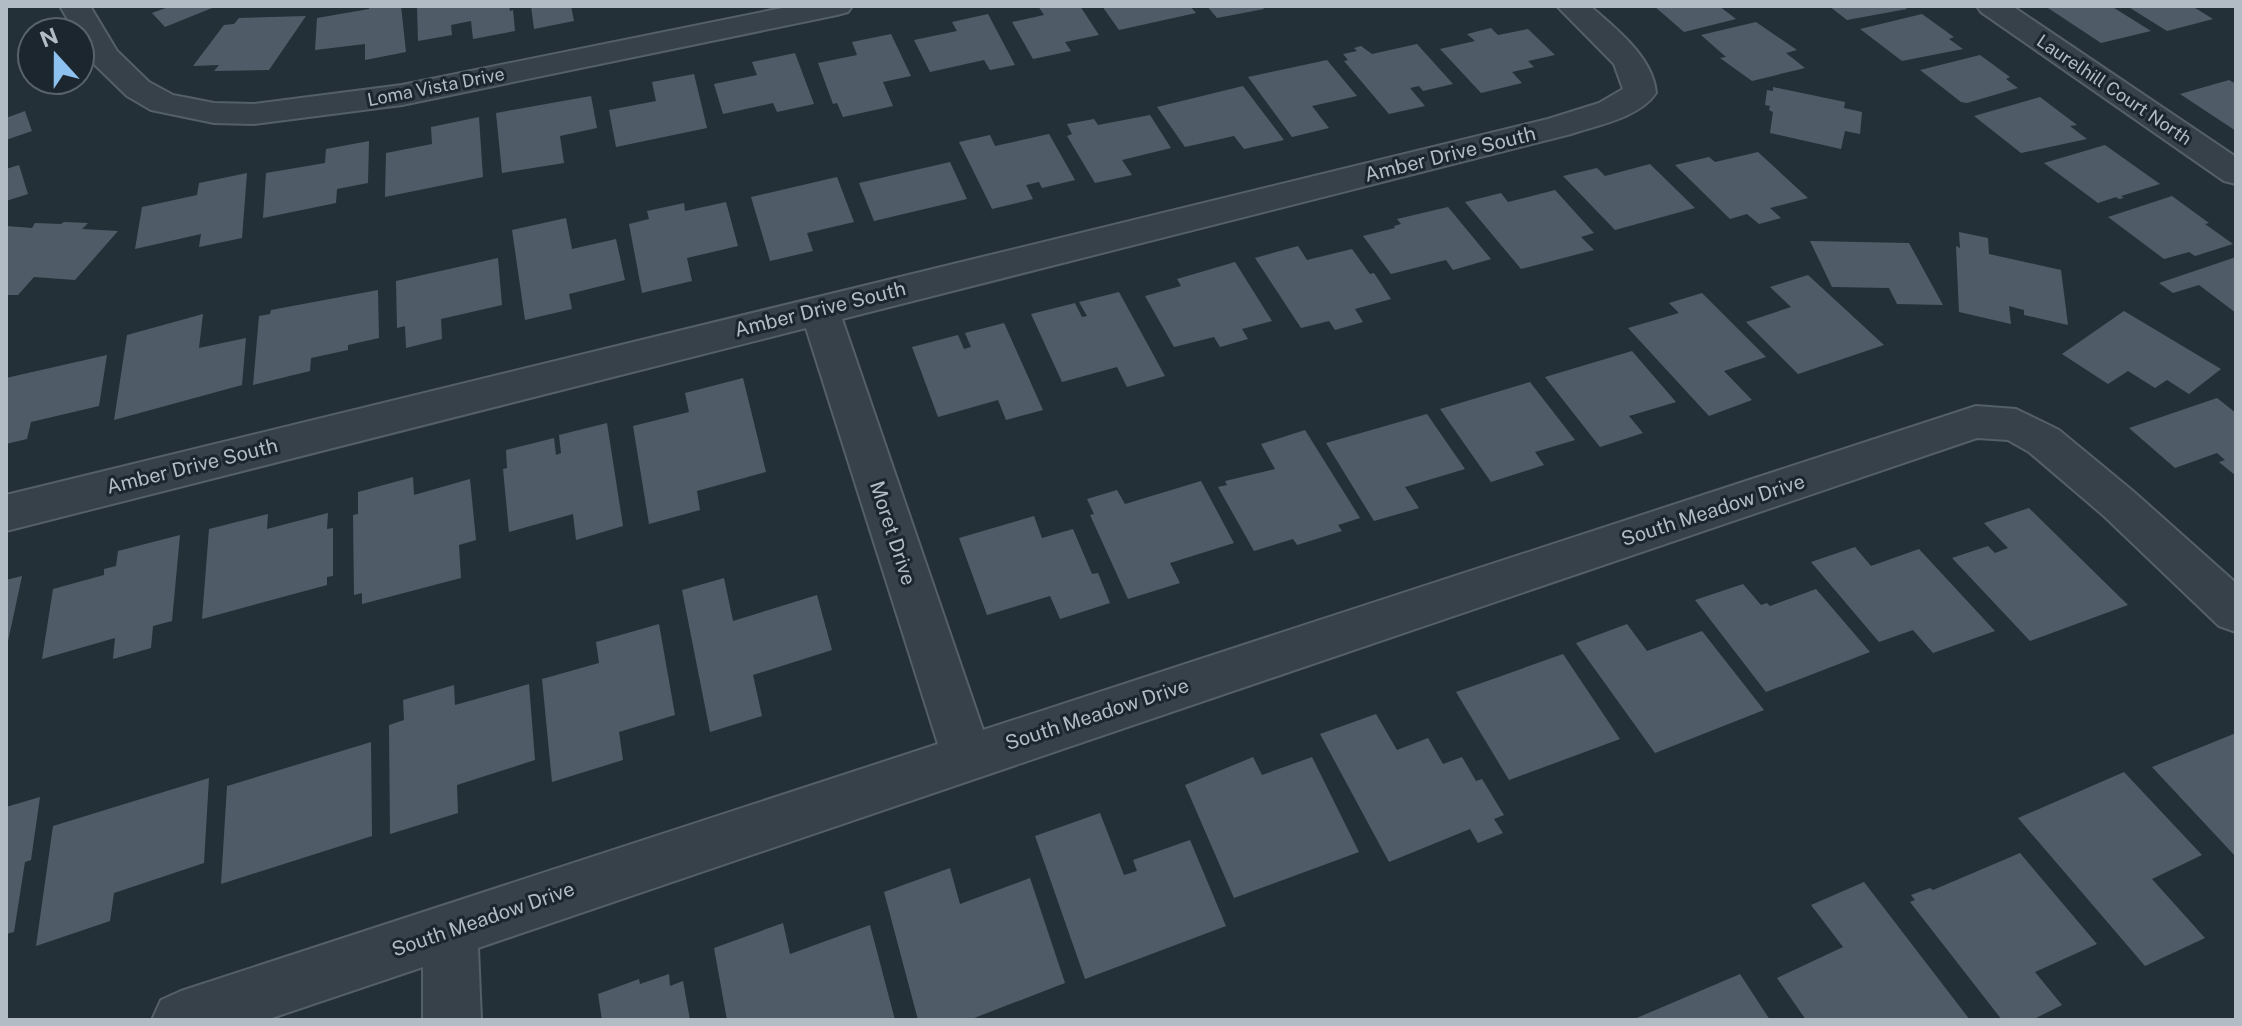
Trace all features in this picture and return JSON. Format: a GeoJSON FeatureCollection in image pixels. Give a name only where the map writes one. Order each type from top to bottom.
{"type":"FeatureCollection","features":[{"type":"Feature","properties":{"kind":"street","name":"Loma Vista Drive"},"geometry":{"type":"LineString","coordinates":[[75,6],[104,56],[138,89],[163,103],[214,113],[254,114],[402,95],[837,6]]}},
{"type":"Feature","properties":{"kind":"street","name":"Amber Drive South"},"geometry":{"type":"LineString","coordinates":[[6,513],[1559,127],[1611,110],[1640,93],[1642,83],[1636,72],[1572,6]]}},
{"type":"Feature","properties":{"kind":"street","name":"Laurelhill Court North"},"geometry":{"type":"LineString","coordinates":[[1992,6],[2236,173]]}},
{"type":"Feature","properties":{"kind":"street","name":"Moret Drive"},"geometry":{"type":"LineString","coordinates":[[819,309],[967,757]]}},
{"type":"Feature","properties":{"kind":"street","name":"South Meadow Drive"},"geometry":{"type":"LineString","coordinates":[[181,1020],[1976,422],[2016,425],[2044,441],[2119,504],[2236,612]]}},
{"type":"Feature","properties":{"kind":"street"},"geometry":{"type":"LineString","coordinates":[[450,930],[452,1020]]}},
{"type":"Feature","properties":{"kind":"building"},"geometry":{"type":"Polygon","coordinates":[[[171,6],[217,6],[165,27],[152,13],[171,6]]]}},
{"type":"Feature","properties":{"kind":"building"},"geometry":{"type":"Polygon","coordinates":[[[369,6],[401,6],[406,52],[365,60],[365,44],[315,50],[317,18],[369,9],[369,6]]]}},
{"type":"Feature","properties":{"kind":"building"},"geometry":{"type":"Polygon","coordinates":[[[417,6],[509,6],[510,11],[513,10],[515,31],[473,39],[471,21],[451,25],[452,35],[418,41],[417,6]]]}},
{"type":"Feature","properties":{"kind":"building"},"geometry":{"type":"Polygon","coordinates":[[[531,6],[571,6],[574,21],[534,29],[531,6]]]}},
{"type":"Feature","properties":{"kind":"building"},"geometry":{"type":"Polygon","coordinates":[[[1038,6],[1080,6],[1099,35],[1065,42],[1071,51],[1033,59],[1012,22],[1044,15],[1038,6]]]}},
{"type":"Feature","properties":{"kind":"building"},"geometry":{"type":"Polygon","coordinates":[[[1102,6],[1190,6],[1196,13],[1119,30],[1102,6]]]}},
{"type":"Feature","properties":{"kind":"building"},"geometry":{"type":"Polygon","coordinates":[[[1207,6],[1262,6],[1264,9],[1217,18],[1207,6]]]}},
{"type":"Feature","properties":{"kind":"building"},"geometry":{"type":"Polygon","coordinates":[[[1654,6],[1719,6],[1736,19],[1684,32],[1654,6]]]}},
{"type":"Feature","properties":{"kind":"building"},"geometry":{"type":"Polygon","coordinates":[[[1829,6],[1903,6],[1907,9],[1847,20],[1829,6]]]}},
{"type":"Feature","properties":{"kind":"building"},"geometry":{"type":"Polygon","coordinates":[[[2045,6],[2111,6],[2151,31],[2101,43],[2045,6]]]}},
{"type":"Feature","properties":{"kind":"building"},"geometry":{"type":"Polygon","coordinates":[[[2127,6],[2192,6],[2213,19],[2167,31],[2127,6]]]}},
{"type":"Feature","properties":{"kind":"building"},"geometry":{"type":"Polygon","coordinates":[[[988,14],[1015,65],[990,70],[984,60],[930,72],[914,40],[957,31],[952,22],[988,14]]]}},
{"type":"Feature","properties":{"kind":"building"},"geometry":{"type":"Polygon","coordinates":[[[1922,14],[1954,37],[1949,39],[1963,49],[1902,61],[1860,29],[1922,14]]]}},
{"type":"Feature","properties":{"kind":"building"},"geometry":{"type":"Polygon","coordinates":[[[306,16],[269,70],[214,71],[219,65],[193,66],[224,25],[234,24],[239,18],[306,16]]]}},
{"type":"Feature","properties":{"kind":"building"},"geometry":{"type":"Polygon","coordinates":[[[1756,22],[1797,50],[1786,53],[1805,68],[1752,81],[1720,58],[1726,57],[1701,35],[1756,22]]]}},
{"type":"Feature","properties":{"kind":"building"},"geometry":{"type":"Polygon","coordinates":[[[1491,28],[1498,35],[1528,29],[1555,55],[1528,61],[1534,67],[1512,72],[1522,83],[1481,93],[1440,49],[1475,41],[1467,34],[1491,28]]]}},
{"type":"Feature","properties":{"kind":"building"},"geometry":{"type":"Polygon","coordinates":[[[891,34],[911,76],[883,82],[893,106],[843,117],[837,103],[833,104],[818,63],[857,55],[852,42],[891,34]]]}},
{"type":"Feature","properties":{"kind":"building"},"geometry":{"type":"Polygon","coordinates":[[[1417,44],[1453,84],[1423,91],[1419,86],[1410,88],[1425,106],[1389,114],[1344,61],[1348,60],[1343,54],[1357,51],[1354,48],[1361,46],[1372,54],[1417,44]]]}},
{"type":"Feature","properties":{"kind":"building"},"geometry":{"type":"Polygon","coordinates":[[[795,53],[814,104],[777,112],[773,103],[723,114],[714,84],[757,75],[752,62],[795,53]]]}},
{"type":"Feature","properties":{"kind":"building"},"geometry":{"type":"Polygon","coordinates":[[[1980,55],[2010,77],[2006,79],[2018,88],[1967,103],[1961,102],[1920,70],[1980,55]]]}},
{"type":"Feature","properties":{"kind":"building"},"geometry":{"type":"Polygon","coordinates":[[[1327,60],[1357,96],[1312,106],[1329,128],[1292,137],[1248,77],[1327,60]]]}},
{"type":"Feature","properties":{"kind":"building"},"geometry":{"type":"Polygon","coordinates":[[[694,74],[707,128],[616,147],[609,110],[656,101],[652,82],[694,74]]]}},
{"type":"Feature","properties":{"kind":"building"},"geometry":{"type":"Polygon","coordinates":[[[2229,80],[2236,84],[2236,131],[2180,94],[2229,80]]]}},
{"type":"Feature","properties":{"kind":"building"},"geometry":{"type":"Polygon","coordinates":[[[1243,86],[1284,140],[1244,149],[1234,136],[1185,147],[1157,107],[1243,86]]]}},
{"type":"Feature","properties":{"kind":"building"},"geometry":{"type":"Polygon","coordinates":[[[1773,87],[1845,102],[1844,108],[1862,112],[1860,134],[1845,131],[1841,149],[1770,133],[1773,112],[1769,110],[1770,106],[1765,105],[1767,90],[1773,91],[1773,87]]]}},
{"type":"Feature","properties":{"kind":"building"},"geometry":{"type":"Polygon","coordinates":[[[591,96],[597,128],[560,136],[564,163],[502,173],[496,113],[591,96]]]}},
{"type":"Feature","properties":{"kind":"building"},"geometry":{"type":"Polygon","coordinates":[[[2040,97],[2077,125],[2070,126],[2087,139],[2021,153],[1974,116],[2040,97]]]}},
{"type":"Feature","properties":{"kind":"building"},"geometry":{"type":"Polygon","coordinates":[[[25,111],[32,131],[6,140],[6,118],[25,111]]]}},
{"type":"Feature","properties":{"kind":"building"},"geometry":{"type":"Polygon","coordinates":[[[1150,115],[1171,148],[1122,160],[1132,175],[1095,183],[1067,136],[1072,134],[1067,124],[1094,119],[1098,125],[1150,115]]]}},
{"type":"Feature","properties":{"kind":"building"},"geometry":{"type":"Polygon","coordinates":[[[479,117],[483,177],[385,197],[386,153],[432,144],[431,127],[479,117]]]}},
{"type":"Feature","properties":{"kind":"building"},"geometry":{"type":"Polygon","coordinates":[[[1049,134],[1075,180],[1042,188],[1039,182],[1026,185],[1033,199],[992,209],[959,142],[990,135],[995,146],[1049,134]]]}},
{"type":"Feature","properties":{"kind":"building"},"geometry":{"type":"Polygon","coordinates":[[[369,141],[368,183],[337,189],[336,203],[263,218],[266,173],[325,163],[326,149],[369,141]]]}},
{"type":"Feature","properties":{"kind":"building"},"geometry":{"type":"Polygon","coordinates":[[[2105,145],[2160,184],[2121,196],[2124,198],[2116,197],[2098,203],[2044,163],[2105,145]]]}},
{"type":"Feature","properties":{"kind":"building"},"geometry":{"type":"Polygon","coordinates":[[[1758,152],[1808,198],[1770,208],[1781,218],[1759,224],[1747,214],[1730,219],[1675,165],[1709,157],[1715,162],[1758,152]]]}},
{"type":"Feature","properties":{"kind":"building"},"geometry":{"type":"Polygon","coordinates":[[[950,162],[967,199],[874,221],[859,183],[950,162]]]}},
{"type":"Feature","properties":{"kind":"building"},"geometry":{"type":"Polygon","coordinates":[[[1650,164],[1695,208],[1615,230],[1563,176],[1597,168],[1605,176],[1650,164]]]}},
{"type":"Feature","properties":{"kind":"building"},"geometry":{"type":"Polygon","coordinates":[[[19,165],[28,194],[6,201],[6,169],[19,165]]]}},
{"type":"Feature","properties":{"kind":"building"},"geometry":{"type":"Polygon","coordinates":[[[247,173],[242,238],[199,247],[201,234],[135,249],[142,207],[197,195],[199,183],[247,173]]]}},
{"type":"Feature","properties":{"kind":"building"},"geometry":{"type":"Polygon","coordinates":[[[837,177],[854,222],[807,233],[813,251],[770,261],[751,197],[837,177]]]}},
{"type":"Feature","properties":{"kind":"building"},"geometry":{"type":"Polygon","coordinates":[[[1555,190],[1594,233],[1581,237],[1594,250],[1521,269],[1465,202],[1501,193],[1508,202],[1555,190]]]}},
{"type":"Feature","properties":{"kind":"building"},"geometry":{"type":"Polygon","coordinates":[[[2172,196],[2233,244],[2195,256],[2189,252],[2164,259],[2108,217],[2172,196]]]}},
{"type":"Feature","properties":{"kind":"building"},"geometry":{"type":"Polygon","coordinates":[[[726,202],[738,246],[687,258],[692,281],[642,293],[629,224],[649,219],[647,211],[684,203],[685,211],[726,202]]]}},
{"type":"Feature","properties":{"kind":"building"},"geometry":{"type":"Polygon","coordinates":[[[1448,207],[1491,259],[1453,270],[1446,260],[1391,274],[1363,236],[1395,228],[1401,224],[1397,219],[1448,207]]]}},
{"type":"Feature","properties":{"kind":"building"},"geometry":{"type":"Polygon","coordinates":[[[566,218],[572,249],[616,239],[625,280],[569,294],[572,309],[525,320],[512,230],[566,218]]]}},
{"type":"Feature","properties":{"kind":"building"},"geometry":{"type":"Polygon","coordinates":[[[35,223],[88,223],[82,229],[118,231],[75,280],[34,277],[18,295],[6,295],[6,226],[32,228],[35,223]]]}},
{"type":"Feature","properties":{"kind":"building"},"geometry":{"type":"Polygon","coordinates":[[[1959,232],[1988,238],[1989,254],[2061,270],[2068,325],[2024,315],[2024,310],[2009,306],[2011,324],[1959,312],[1956,246],[1960,248],[1959,232]]]}},
{"type":"Feature","properties":{"kind":"building"},"geometry":{"type":"Polygon","coordinates":[[[1810,241],[1909,243],[1943,305],[1897,304],[1889,288],[1832,287],[1810,241]]]}},
{"type":"Feature","properties":{"kind":"building"},"geometry":{"type":"Polygon","coordinates":[[[1298,246],[1307,260],[1352,249],[1370,274],[1374,273],[1391,299],[1355,309],[1363,322],[1335,330],[1329,321],[1301,328],[1255,258],[1298,246]]]}},
{"type":"Feature","properties":{"kind":"building"},"geometry":{"type":"Polygon","coordinates":[[[2236,257],[2236,313],[2199,285],[2173,293],[2159,283],[2236,257]]]}},
{"type":"Feature","properties":{"kind":"building"},"geometry":{"type":"Polygon","coordinates":[[[498,258],[502,305],[441,319],[442,339],[406,348],[405,326],[397,328],[396,281],[498,258]]]}},
{"type":"Feature","properties":{"kind":"building"},"geometry":{"type":"Polygon","coordinates":[[[1235,262],[1272,321],[1242,329],[1248,339],[1220,347],[1214,337],[1174,347],[1145,296],[1181,286],[1177,279],[1235,262]]]}},
{"type":"Feature","properties":{"kind":"building"},"geometry":{"type":"Polygon","coordinates":[[[1808,275],[1884,345],[1798,374],[1746,322],[1791,307],[1770,287],[1808,275]]]}},
{"type":"Feature","properties":{"kind":"building"},"geometry":{"type":"Polygon","coordinates":[[[378,290],[379,338],[348,345],[348,350],[311,358],[310,371],[253,385],[259,316],[270,314],[271,310],[378,290]]]}},
{"type":"Feature","properties":{"kind":"building"},"geometry":{"type":"Polygon","coordinates":[[[1119,292],[1165,376],[1127,387],[1117,367],[1062,382],[1031,314],[1075,303],[1082,317],[1087,316],[1079,302],[1119,292]]]}},
{"type":"Feature","properties":{"kind":"building"},"geometry":{"type":"Polygon","coordinates":[[[1702,293],[1766,357],[1724,371],[1752,400],[1709,416],[1628,328],[1679,313],[1669,303],[1702,293]]]}},
{"type":"Feature","properties":{"kind":"building"},"geometry":{"type":"Polygon","coordinates":[[[2124,311],[2221,369],[2189,394],[2167,380],[2155,388],[2128,371],[2108,384],[2062,354],[2124,311]]]}},
{"type":"Feature","properties":{"kind":"building"},"geometry":{"type":"Polygon","coordinates":[[[203,314],[199,348],[246,338],[242,385],[114,420],[127,335],[203,314]]]}},
{"type":"Feature","properties":{"kind":"building"},"geometry":{"type":"Polygon","coordinates":[[[1004,323],[1043,410],[1006,420],[998,400],[938,417],[912,347],[958,335],[964,349],[971,347],[965,333],[1004,323]]]}},
{"type":"Feature","properties":{"kind":"building"},"geometry":{"type":"Polygon","coordinates":[[[1632,351],[1676,402],[1629,416],[1643,433],[1600,447],[1545,377],[1632,351]]]}},
{"type":"Feature","properties":{"kind":"building"},"geometry":{"type":"Polygon","coordinates":[[[107,355],[99,406],[31,422],[27,439],[6,444],[6,378],[107,355]]]}},
{"type":"Feature","properties":{"kind":"building"},"geometry":{"type":"Polygon","coordinates":[[[743,378],[766,472],[697,491],[700,510],[649,524],[633,426],[689,412],[685,393],[743,378]]]}},
{"type":"Feature","properties":{"kind":"building"},"geometry":{"type":"Polygon","coordinates":[[[1530,382],[1575,440],[1535,452],[1544,465],[1491,482],[1440,409],[1530,382]]]}},
{"type":"Feature","properties":{"kind":"building"},"geometry":{"type":"Polygon","coordinates":[[[2217,398],[2236,413],[2236,476],[2219,462],[2225,460],[2217,453],[2175,468],[2129,428],[2217,398]]]}},
{"type":"Feature","properties":{"kind":"building"},"geometry":{"type":"Polygon","coordinates":[[[1427,414],[1465,469],[1405,487],[1419,508],[1374,521],[1326,443],[1427,414]]]}},
{"type":"Feature","properties":{"kind":"building"},"geometry":{"type":"Polygon","coordinates":[[[607,423],[623,526],[576,540],[573,514],[509,532],[503,469],[507,468],[506,450],[554,438],[556,455],[561,453],[559,435],[607,423]]]}},
{"type":"Feature","properties":{"kind":"building"},"geometry":{"type":"Polygon","coordinates":[[[1305,430],[1360,518],[1338,525],[1342,531],[1297,545],[1293,539],[1254,551],[1218,487],[1227,485],[1225,481],[1275,469],[1261,444],[1305,430]]]}},
{"type":"Feature","properties":{"kind":"building"},"geometry":{"type":"Polygon","coordinates":[[[413,477],[414,495],[470,479],[476,540],[459,545],[461,578],[362,604],[362,593],[354,595],[353,515],[358,514],[358,492],[413,477]]]}},
{"type":"Feature","properties":{"kind":"building"},"geometry":{"type":"Polygon","coordinates":[[[1201,481],[1234,543],[1170,563],[1180,583],[1128,599],[1090,515],[1094,514],[1087,499],[1117,490],[1125,504],[1201,481]]]}},
{"type":"Feature","properties":{"kind":"building"},"geometry":{"type":"Polygon","coordinates":[[[2029,508],[2128,605],[2030,641],[1952,558],[1988,546],[1995,553],[2008,548],[1984,523],[2029,508]]]}},
{"type":"Feature","properties":{"kind":"building"},"geometry":{"type":"Polygon","coordinates":[[[328,513],[327,529],[333,528],[333,576],[327,577],[327,585],[202,619],[209,529],[268,514],[267,529],[328,513]]]}},
{"type":"Feature","properties":{"kind":"building"},"geometry":{"type":"Polygon","coordinates":[[[1034,516],[1042,538],[1073,529],[1092,574],[1098,573],[1110,603],[1060,619],[1050,596],[987,615],[959,538],[1034,516]]]}},
{"type":"Feature","properties":{"kind":"building"},"geometry":{"type":"Polygon","coordinates":[[[180,535],[172,621],[153,626],[151,648],[113,659],[115,638],[42,659],[53,589],[104,575],[104,569],[116,566],[118,551],[180,535]]]}},
{"type":"Feature","properties":{"kind":"building"},"geometry":{"type":"Polygon","coordinates":[[[1855,547],[1871,566],[1919,549],[1995,631],[1933,653],[1913,630],[1879,642],[1811,562],[1855,547]]]}},
{"type":"Feature","properties":{"kind":"building"},"geometry":{"type":"Polygon","coordinates":[[[22,576],[7,646],[6,646],[6,580],[22,576]]]}},
{"type":"Feature","properties":{"kind":"building"},"geometry":{"type":"Polygon","coordinates":[[[724,578],[733,621],[817,595],[832,650],[753,675],[762,716],[710,732],[682,590],[724,578]]]}},
{"type":"Feature","properties":{"kind":"building"},"geometry":{"type":"Polygon","coordinates":[[[1743,584],[1761,605],[1767,603],[1770,606],[1816,589],[1870,652],[1766,692],[1695,600],[1743,584]]]}},
{"type":"Feature","properties":{"kind":"building"},"geometry":{"type":"Polygon","coordinates":[[[659,624],[675,715],[619,732],[623,760],[552,782],[542,679],[599,663],[596,642],[659,624]]]}},
{"type":"Feature","properties":{"kind":"building"},"geometry":{"type":"Polygon","coordinates":[[[1627,624],[1647,651],[1702,631],[1764,710],[1655,753],[1576,643],[1627,624]]]}},
{"type":"Feature","properties":{"kind":"building"},"geometry":{"type":"Polygon","coordinates":[[[1563,654],[1620,739],[1509,780],[1456,692],[1563,654]]]}},
{"type":"Feature","properties":{"kind":"building"},"geometry":{"type":"Polygon","coordinates":[[[529,684],[535,760],[457,785],[458,813],[390,834],[389,725],[404,720],[403,700],[454,685],[455,705],[529,684]]]}},
{"type":"Feature","properties":{"kind":"building"},"geometry":{"type":"Polygon","coordinates":[[[1376,714],[1397,750],[1428,738],[1443,764],[1462,757],[1476,781],[1482,779],[1504,815],[1494,819],[1503,833],[1478,843],[1470,829],[1389,862],[1320,734],[1376,714]]]}},
{"type":"Feature","properties":{"kind":"building"},"geometry":{"type":"Polygon","coordinates":[[[2236,733],[2236,857],[2152,767],[2236,733]]]}},
{"type":"Feature","properties":{"kind":"building"},"geometry":{"type":"Polygon","coordinates":[[[371,742],[372,836],[221,884],[227,786],[371,742]]]}},
{"type":"Feature","properties":{"kind":"building"},"geometry":{"type":"Polygon","coordinates":[[[1253,757],[1262,775],[1312,757],[1359,852],[1234,898],[1185,785],[1253,757]]]}},
{"type":"Feature","properties":{"kind":"building"},"geometry":{"type":"Polygon","coordinates":[[[2124,772],[2202,855],[2152,879],[2205,938],[2145,966],[2018,818],[2124,772]]]}},
{"type":"Feature","properties":{"kind":"building"},"geometry":{"type":"Polygon","coordinates":[[[209,778],[204,863],[114,893],[110,921],[36,946],[53,826],[209,778]]]}},
{"type":"Feature","properties":{"kind":"building"},"geometry":{"type":"Polygon","coordinates":[[[40,797],[31,860],[25,862],[14,932],[6,934],[6,807],[40,797]]]}},
{"type":"Feature","properties":{"kind":"building"},"geometry":{"type":"Polygon","coordinates":[[[1100,813],[1124,875],[1137,871],[1133,860],[1190,840],[1226,926],[1085,979],[1035,836],[1100,813]]]}},
{"type":"Feature","properties":{"kind":"building"},"geometry":{"type":"Polygon","coordinates":[[[2020,853],[2097,944],[2035,972],[2062,1005],[2032,1020],[2002,1020],[1910,902],[1915,900],[1911,895],[1930,888],[1933,890],[2020,853]]]}},
{"type":"Feature","properties":{"kind":"building"},"geometry":{"type":"Polygon","coordinates":[[[950,868],[960,904],[1030,878],[1065,983],[969,1020],[918,1020],[884,892],[950,868]]]}},
{"type":"Feature","properties":{"kind":"building"},"geometry":{"type":"Polygon","coordinates":[[[1864,882],[1970,1020],[1806,1020],[1777,978],[1843,947],[1811,905],[1864,882]]]}},
{"type":"Feature","properties":{"kind":"building"},"geometry":{"type":"Polygon","coordinates":[[[783,923],[790,954],[870,925],[895,1020],[727,1020],[714,948],[783,923]]]}},
{"type":"Feature","properties":{"kind":"building"},"geometry":{"type":"Polygon","coordinates":[[[669,974],[670,986],[683,981],[690,1020],[602,1020],[598,994],[639,979],[640,984],[669,974]]]}},
{"type":"Feature","properties":{"kind":"building"},"geometry":{"type":"Polygon","coordinates":[[[1740,974],[1770,1020],[1632,1020],[1740,974]]]}}]}
